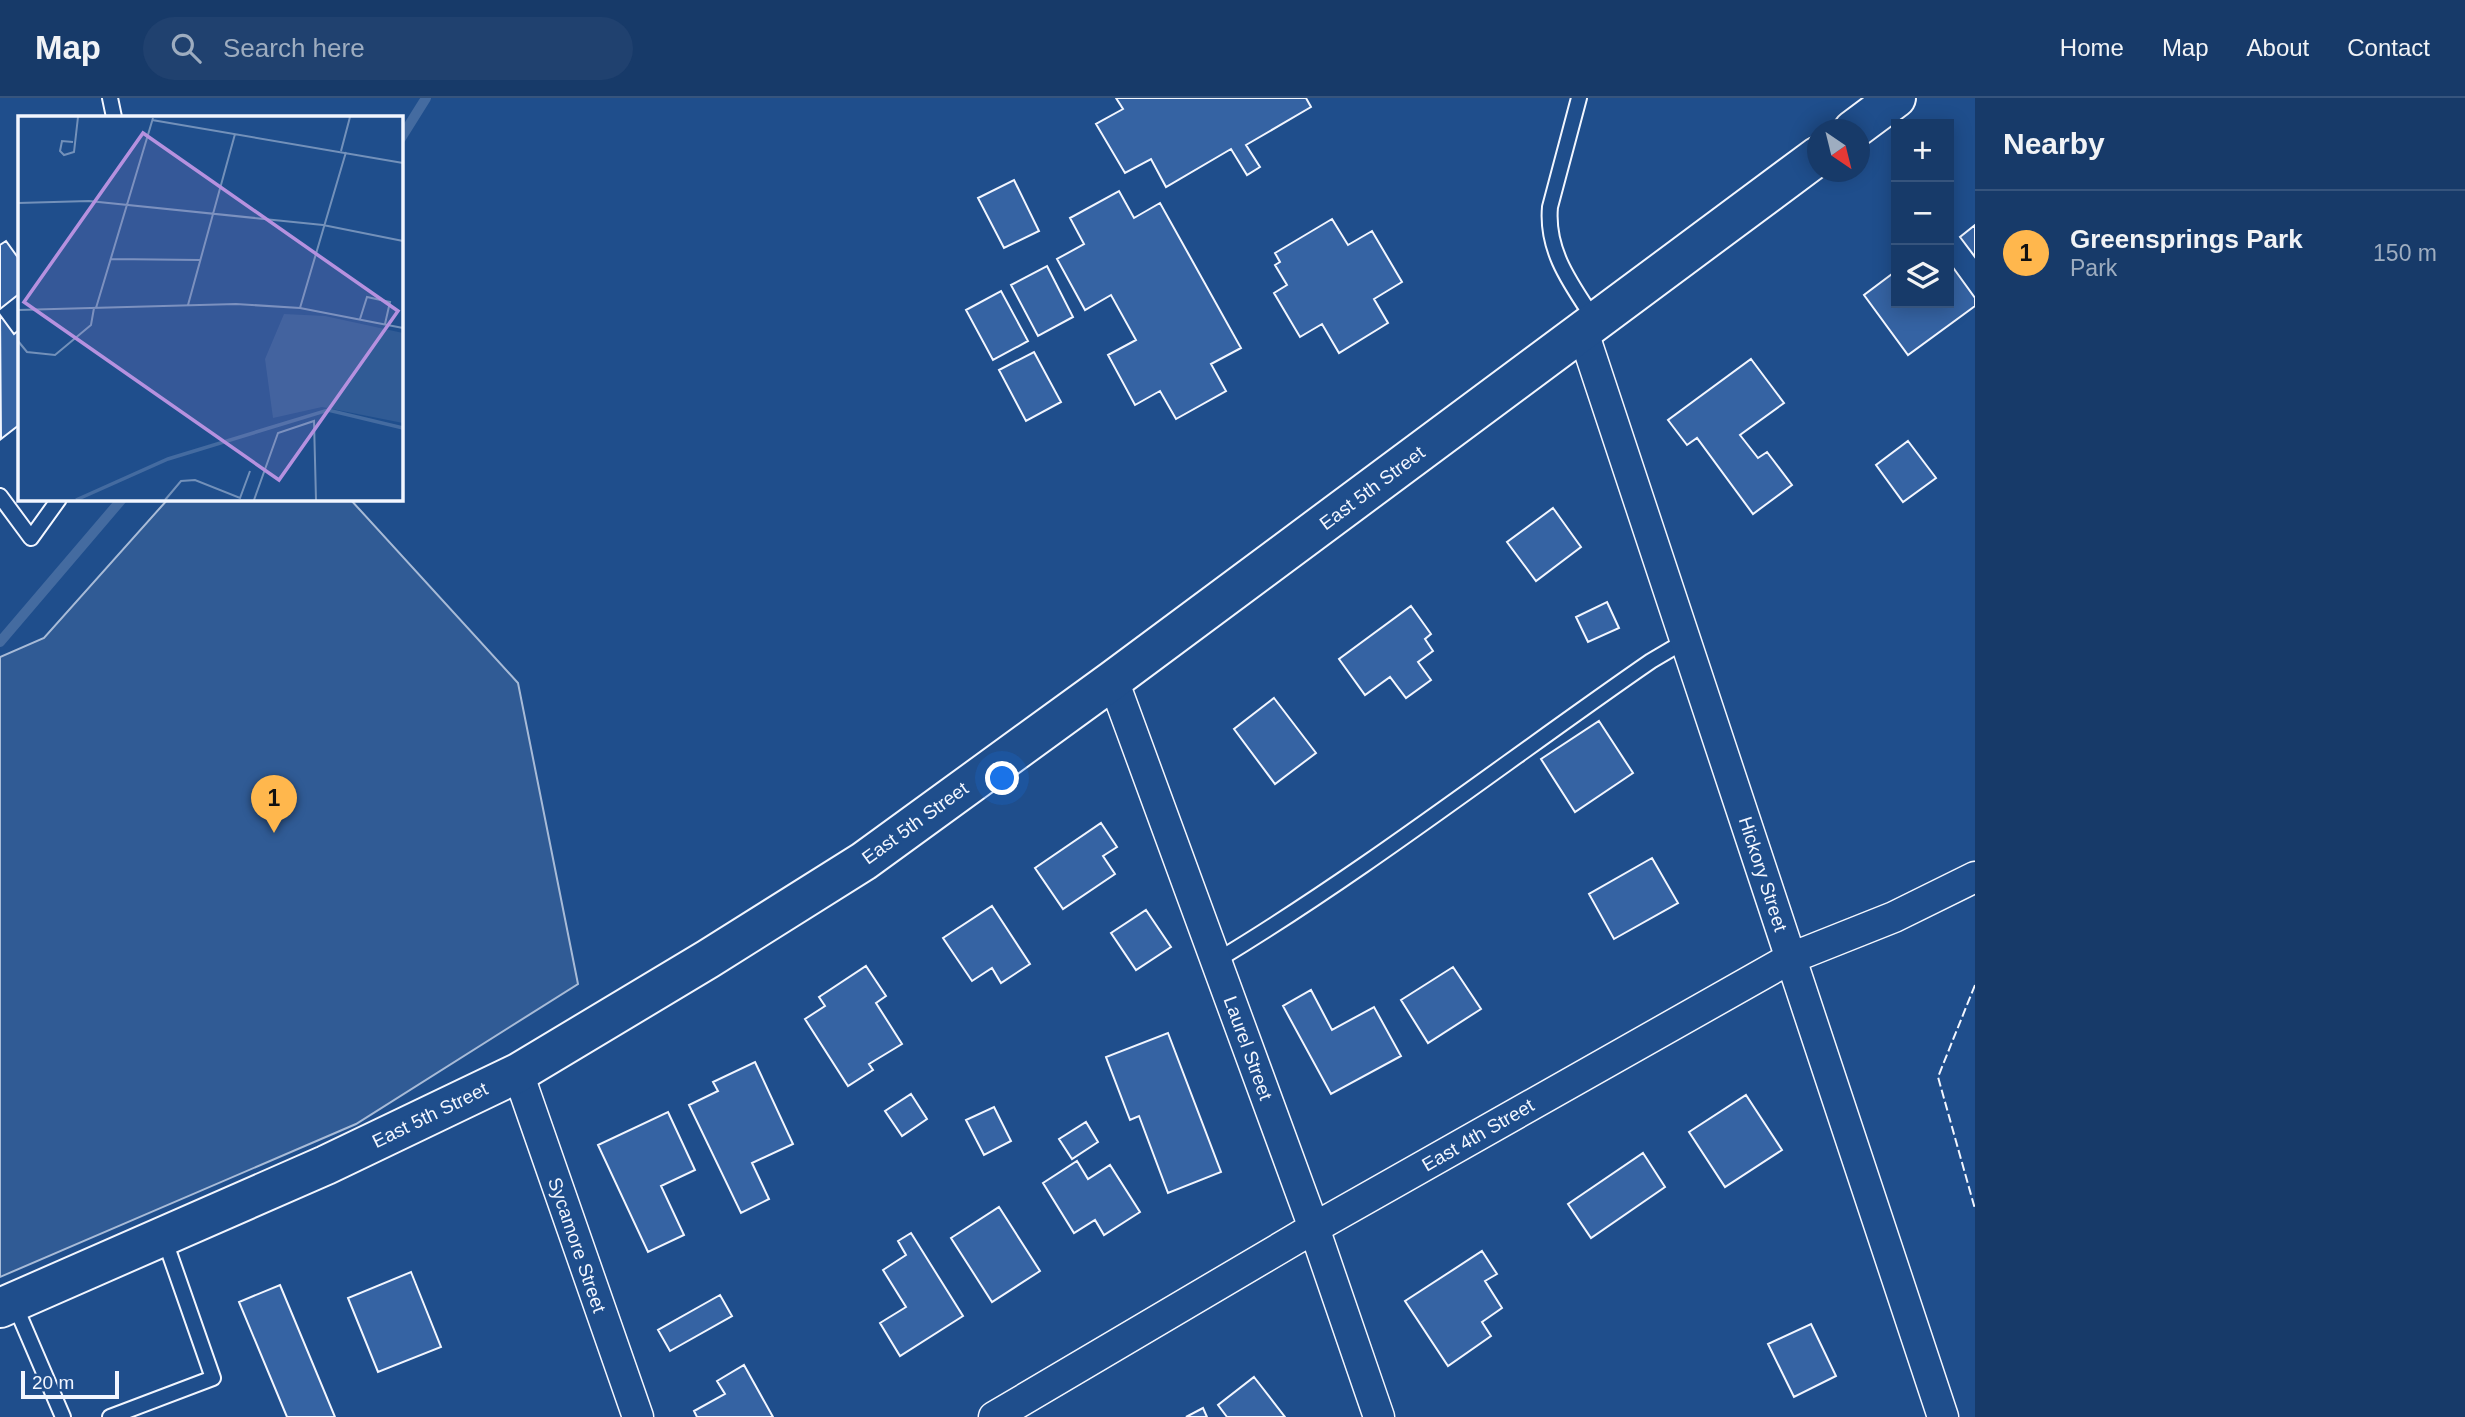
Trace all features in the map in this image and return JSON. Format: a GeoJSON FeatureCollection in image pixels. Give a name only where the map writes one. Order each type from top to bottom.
{"type":"FeatureCollection","features":[{"type":"Feature","properties":{"kind":"main road"},"geometry":{"type":"LineString","coordinates":[[1868,119],[1896,98]]}},
{"type":"Feature","properties":{"kind":"main road","name":"East 5th Street"},"geometry":{"type":"LineString","coordinates":[[7,1305],[326,1165],[517,1073],[708,959],[864,861],[1113,680],[1807,164]]}},
{"type":"Feature","properties":{"kind":"street","name":"Hickory Street"},"geometry":{"type":"LineString","coordinates":[[1589,327],[1685,641],[1943,1417]]}},
{"type":"Feature","properties":{"kind":"street","name":"Laurel Street"},"geometry":{"type":"LineString","coordinates":[[1113,680],[1314,1228],[1379,1417]]}},
{"type":"Feature","properties":{"kind":"street","name":"East 4th Street"},"geometry":{"type":"LineString","coordinates":[[994,1417],[1314,1228],[1791,958],[1894,917],[1975,877]]}},
{"type":"Feature","properties":{"kind":"street","name":"Sycamore Street"},"geometry":{"type":"LineString","coordinates":[[517,1073],[638,1417]]}},
{"type":"Feature","properties":{"kind":"lane"},"geometry":{"type":"LineString","coordinates":[[110,98],[114,116]]}},
{"type":"Feature","properties":{"kind":"lane"},"geometry":{"type":"LineString","coordinates":[[1579,98],[1550,207],[1548,225],[1564,275],[1589,327]]}},
{"type":"Feature","properties":{"kind":"lane"},"geometry":{"type":"LineString","coordinates":[[0,496],[31,538],[58,500]]}},
{"type":"Feature","properties":{"kind":"lane"},"geometry":{"type":"LineString","coordinates":[[1216,961],[1266,931],[1651,661],[1685,641]]}},
{"type":"Feature","properties":{"kind":"lane"},"geometry":{"type":"LineString","coordinates":[[110,1417],[213,1377],[164,1237]]}},
{"type":"Feature","properties":{"kind":"lane"},"geometry":{"type":"LineString","coordinates":[[7,1305],[63,1417]]}},
{"type":"Feature","properties":{"kind":"shaded area"},"geometry":{"type":"Polygon","coordinates":[[[167,500],[351,500],[518,683],[578,984],[356,1124],[0,1277],[0,657],[44,638],[167,500]]]}},
{"type":"Feature","properties":{"kind":"building"},"geometry":{"type":"Polygon","coordinates":[[[1116,98],[1306,98],[1311,107],[1246,145],[1260,167],[1247,175],[1231,149],[1166,187],[1151,159],[1125,173],[1096,124],[1123,109],[1116,98]]]}},
{"type":"Feature","properties":{"kind":"building"},"geometry":{"type":"Polygon","coordinates":[[[1014,180],[1039,231],[1004,248],[978,198],[1014,180]]]}},
{"type":"Feature","properties":{"kind":"building"},"geometry":{"type":"Polygon","coordinates":[[[1119,191],[1134,218],[1160,203],[1241,348],[1211,364],[1226,391],[1176,419],[1160,391],[1135,405],[1108,355],[1136,340],[1111,295],[1085,310],[1057,259],[1084,244],[1070,218],[1119,191]]]}},
{"type":"Feature","properties":{"kind":"building"},"geometry":{"type":"Polygon","coordinates":[[[1332,219],[1348,245],[1372,231],[1402,282],[1374,299],[1388,323],[1339,353],[1322,324],[1300,337],[1274,293],[1287,285],[1275,265],[1280,262],[1275,253],[1332,219]]]}},
{"type":"Feature","properties":{"kind":"building"},"geometry":{"type":"Polygon","coordinates":[[[1975,225],[1975,257],[1960,237],[1975,225]]]}},
{"type":"Feature","properties":{"kind":"building"},"geometry":{"type":"Polygon","coordinates":[[[6,241],[18,258],[18,295],[0,309],[0,245],[6,241]]]}},
{"type":"Feature","properties":{"kind":"building"},"geometry":{"type":"Polygon","coordinates":[[[1047,266],[1073,317],[1038,336],[1011,285],[1047,266]]]}},
{"type":"Feature","properties":{"kind":"building"},"geometry":{"type":"Polygon","coordinates":[[[1954,269],[1975,298],[1975,306],[1908,355],[1864,295],[1891,275],[1891,308],[1954,308],[1954,269]]]}},
{"type":"Feature","properties":{"kind":"building"},"geometry":{"type":"Polygon","coordinates":[[[1001,291],[1028,341],[993,360],[966,310],[1001,291]]]}},
{"type":"Feature","properties":{"kind":"building"},"geometry":{"type":"Polygon","coordinates":[[[0,315],[14,334],[18,331],[18,426],[1,439],[0,315]]]}},
{"type":"Feature","properties":{"kind":"building"},"geometry":{"type":"Polygon","coordinates":[[[1034,352],[1061,402],[1026,421],[999,370],[1034,352]]]}},
{"type":"Feature","properties":{"kind":"building"},"geometry":{"type":"Polygon","coordinates":[[[1751,359],[1784,403],[1740,435],[1758,458],[1767,452],[1792,485],[1753,514],[1697,438],[1687,445],[1668,420],[1751,359]]]}},
{"type":"Feature","properties":{"kind":"building"},"geometry":{"type":"Polygon","coordinates":[[[1908,441],[1936,478],[1903,502],[1876,465],[1908,441]]]}},
{"type":"Feature","properties":{"kind":"building"},"geometry":{"type":"Polygon","coordinates":[[[1553,508],[1581,547],[1536,581],[1507,542],[1553,508]]]}},
{"type":"Feature","properties":{"kind":"building"},"geometry":{"type":"Polygon","coordinates":[[[1607,602],[1619,628],[1588,642],[1576,617],[1607,602]]]}},
{"type":"Feature","properties":{"kind":"building"},"geometry":{"type":"Polygon","coordinates":[[[1411,606],[1431,634],[1425,639],[1433,651],[1418,662],[1431,680],[1406,698],[1390,677],[1365,695],[1339,659],[1411,606]]]}},
{"type":"Feature","properties":{"kind":"building"},"geometry":{"type":"Polygon","coordinates":[[[1274,698],[1316,753],[1275,784],[1234,729],[1274,698]]]}},
{"type":"Feature","properties":{"kind":"building"},"geometry":{"type":"Polygon","coordinates":[[[1599,721],[1633,773],[1575,812],[1541,759],[1599,721]]]}},
{"type":"Feature","properties":{"kind":"building"},"geometry":{"type":"Polygon","coordinates":[[[1101,823],[1117,847],[1103,856],[1115,874],[1063,909],[1035,868],[1101,823]]]}},
{"type":"Feature","properties":{"kind":"building"},"geometry":{"type":"Polygon","coordinates":[[[1652,858],[1678,903],[1614,939],[1589,894],[1652,858]]]}},
{"type":"Feature","properties":{"kind":"building"},"geometry":{"type":"Polygon","coordinates":[[[992,906],[1030,964],[1001,983],[992,968],[972,981],[943,938],[992,906]]]}},
{"type":"Feature","properties":{"kind":"building"},"geometry":{"type":"Polygon","coordinates":[[[1146,910],[1171,947],[1136,970],[1111,933],[1146,910]]]}},
{"type":"Feature","properties":{"kind":"building"},"geometry":{"type":"Polygon","coordinates":[[[866,966],[886,996],[876,1003],[902,1044],[869,1064],[873,1070],[848,1086],[805,1019],[825,1006],[819,997],[866,966]]]}},
{"type":"Feature","properties":{"kind":"building"},"geometry":{"type":"Polygon","coordinates":[[[1453,967],[1481,1009],[1428,1043],[1401,1000],[1453,967]]]}},
{"type":"Feature","properties":{"kind":"building"},"geometry":{"type":"Polygon","coordinates":[[[1311,990],[1332,1030],[1374,1007],[1401,1056],[1331,1094],[1283,1006],[1311,990]]]}},
{"type":"Feature","properties":{"kind":"building"},"geometry":{"type":"Polygon","coordinates":[[[1168,1033],[1221,1172],[1168,1193],[1139,1116],[1130,1120],[1106,1057],[1168,1033]]]}},
{"type":"Feature","properties":{"kind":"building"},"geometry":{"type":"Polygon","coordinates":[[[755,1062],[793,1144],[752,1163],[769,1199],[741,1213],[689,1105],[718,1091],[713,1082],[755,1062]]]}},
{"type":"Feature","properties":{"kind":"building"},"geometry":{"type":"Polygon","coordinates":[[[911,1094],[927,1119],[902,1136],[885,1111],[911,1094]]]}},
{"type":"Feature","properties":{"kind":"building"},"geometry":{"type":"Polygon","coordinates":[[[1746,1095],[1782,1150],[1725,1187],[1689,1132],[1746,1095]]]}},
{"type":"Feature","properties":{"kind":"building"},"geometry":{"type":"Polygon","coordinates":[[[994,1107],[1011,1141],[984,1155],[966,1120],[994,1107]]]}},
{"type":"Feature","properties":{"kind":"building"},"geometry":{"type":"Polygon","coordinates":[[[668,1112],[695,1170],[661,1186],[684,1235],[648,1252],[598,1145],[668,1112]]]}},
{"type":"Feature","properties":{"kind":"building"},"geometry":{"type":"Polygon","coordinates":[[[1086,1122],[1098,1142],[1072,1159],[1059,1139],[1086,1122]]]}},
{"type":"Feature","properties":{"kind":"building"},"geometry":{"type":"Polygon","coordinates":[[[1643,1153],[1665,1187],[1591,1238],[1568,1204],[1643,1153]]]}},
{"type":"Feature","properties":{"kind":"building"},"geometry":{"type":"Polygon","coordinates":[[[1077,1161],[1088,1179],[1110,1165],[1140,1212],[1104,1235],[1095,1220],[1074,1233],[1043,1183],[1077,1161]]]}},
{"type":"Feature","properties":{"kind":"building"},"geometry":{"type":"Polygon","coordinates":[[[999,1207],[1040,1271],[992,1302],[951,1238],[999,1207]]]}},
{"type":"Feature","properties":{"kind":"building"},"geometry":{"type":"Polygon","coordinates":[[[911,1233],[963,1316],[900,1356],[880,1323],[906,1307],[883,1270],[906,1255],[898,1241],[911,1233]]]}},
{"type":"Feature","properties":{"kind":"building"},"geometry":{"type":"Polygon","coordinates":[[[1482,1251],[1497,1274],[1485,1281],[1502,1308],[1482,1322],[1491,1336],[1448,1366],[1405,1301],[1482,1251]]]}},
{"type":"Feature","properties":{"kind":"building"},"geometry":{"type":"Polygon","coordinates":[[[411,1272],[441,1347],[378,1372],[348,1298],[411,1272]]]}},
{"type":"Feature","properties":{"kind":"building"},"geometry":{"type":"Polygon","coordinates":[[[280,1285],[335,1417],[287,1417],[239,1302],[280,1285]]]}},
{"type":"Feature","properties":{"kind":"building"},"geometry":{"type":"Polygon","coordinates":[[[720,1295],[732,1316],[670,1351],[658,1330],[720,1295]]]}},
{"type":"Feature","properties":{"kind":"building"},"geometry":{"type":"Polygon","coordinates":[[[1811,1324],[1836,1376],[1794,1397],[1768,1344],[1811,1324]]]}},
{"type":"Feature","properties":{"kind":"building"},"geometry":{"type":"Polygon","coordinates":[[[744,1365],[773,1417],[697,1417],[694,1411],[725,1394],[717,1381],[744,1365]]]}},
{"type":"Feature","properties":{"kind":"building"},"geometry":{"type":"Polygon","coordinates":[[[1254,1377],[1285,1417],[1227,1417],[1218,1405],[1254,1377]]]}},
{"type":"Feature","properties":{"kind":"building"},"geometry":{"type":"Polygon","coordinates":[[[1203,1408],[1207,1417],[1186,1417],[1203,1408]]]}},
{"type":"Feature","properties":{"kind":"waterway"},"geometry":{"type":"LineString","coordinates":[[402,136],[426,98]]}},
{"type":"Feature","properties":{"kind":"waterway"},"geometry":{"type":"LineString","coordinates":[[0,642],[121,500]]}},
{"type":"Feature","properties":{"kind":"fence"},"geometry":{"type":"LineString","coordinates":[[1975,985],[1938,1077],[1975,1209]]}},
{"type":"Feature","properties":{"kind":"place","name":"Greensprings Park"},"geometry":{"type":"Point","coordinates":[274,833]}}]}
